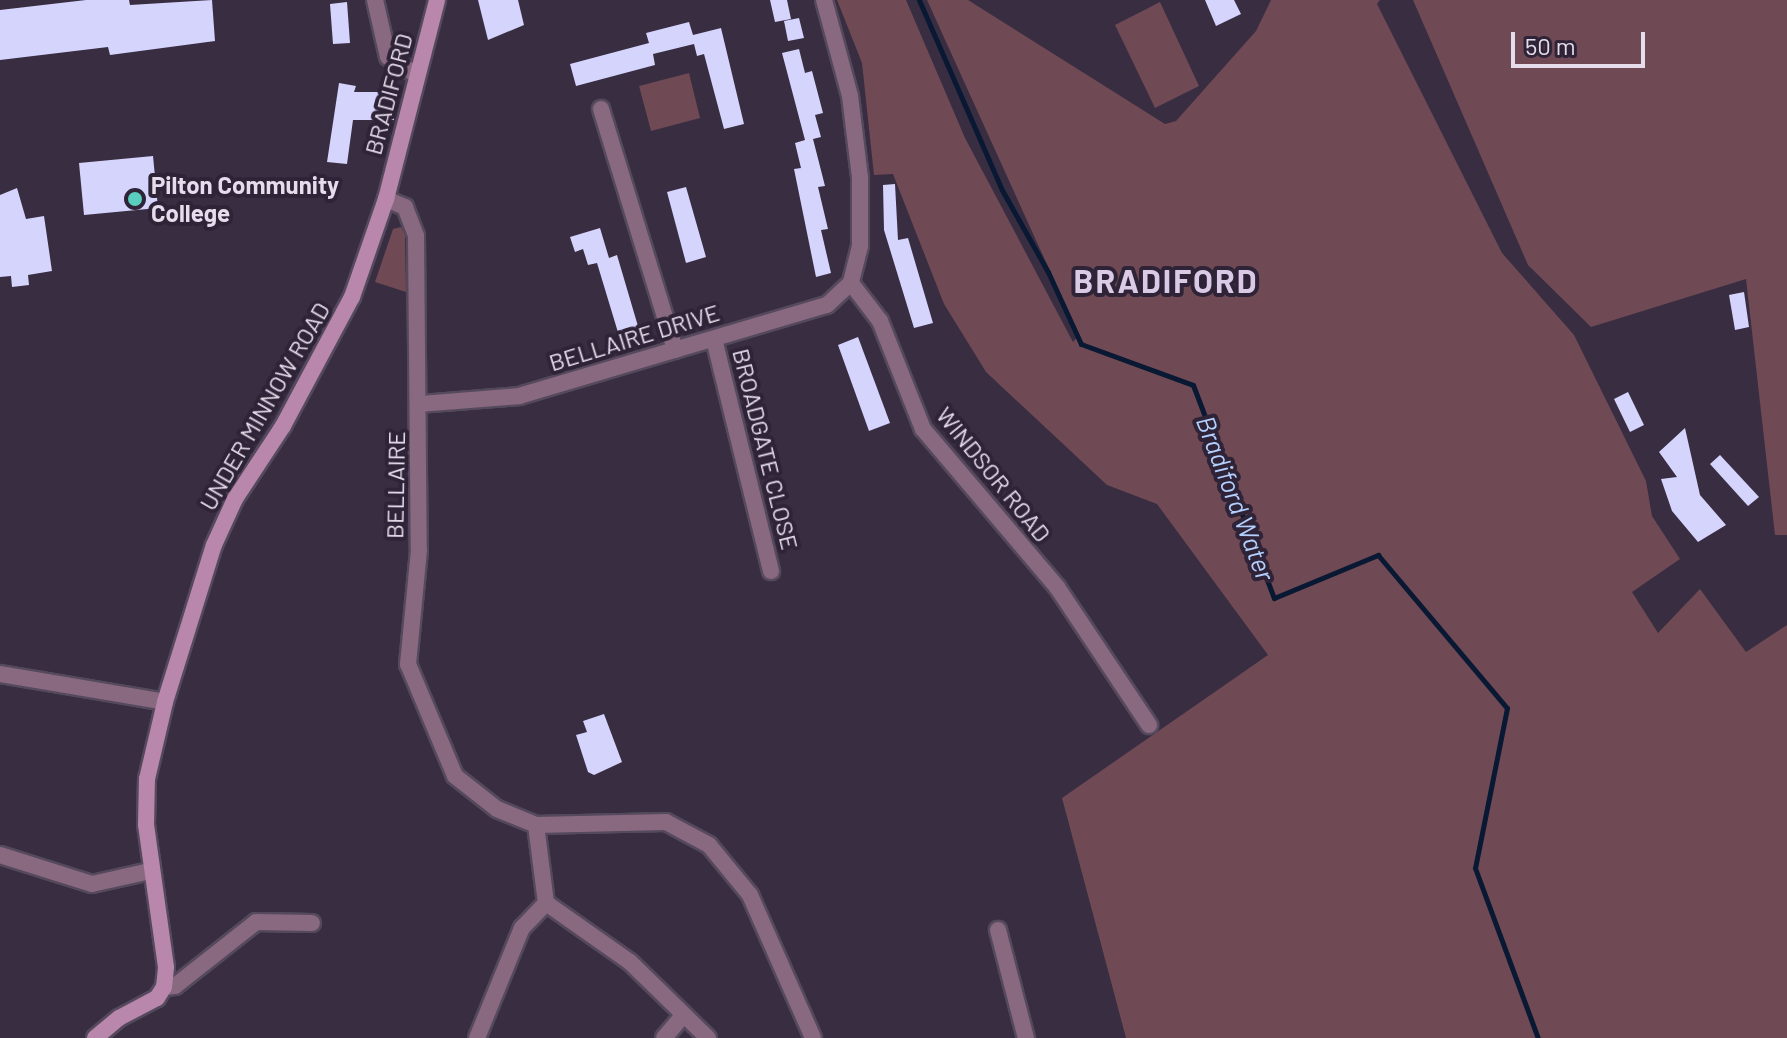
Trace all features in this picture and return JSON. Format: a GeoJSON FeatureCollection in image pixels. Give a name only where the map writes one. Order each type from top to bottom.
{"type":"FeatureCollection","features":[{"type":"Feature","properties":{"kind":"street"},"geometry":{"type":"LineString","coordinates":[[375,0],[388,57],[417,75]]}},
{"type":"Feature","properties":{"kind":"street","name":"BRADIFORD"},"geometry":{"type":"LineString","coordinates":[[386,199],[437,0]]}},
{"type":"Feature","properties":{"kind":"street"},"geometry":{"type":"LineString","coordinates":[[824,0],[850,96],[860,178],[860,246],[851,283]]}},
{"type":"Feature","properties":{"kind":"street"},"geometry":{"type":"LineString","coordinates":[[601,109],[675,350]]}},
{"type":"Feature","properties":{"kind":"street","name":"BELLAIRE"},"geometry":{"type":"LineString","coordinates":[[386,199],[405,207],[416,233],[419,550],[408,664],[455,776],[497,809],[536,825]]}},
{"type":"Feature","properties":{"kind":"street","name":"UNDER MINNOW ROAD"},"geometry":{"type":"LineString","coordinates":[[164,987],[166,967],[150,871],[147,779],[165,702],[214,545],[235,499],[283,426],[352,297],[386,199]]}},
{"type":"Feature","properties":{"kind":"street","name":"BELLAIRE DRIVE"},"geometry":{"type":"LineString","coordinates":[[420,404],[519,396],[827,305],[851,283]]}},
{"type":"Feature","properties":{"kind":"street","name":"WINDSOR ROAD"},"geometry":{"type":"LineString","coordinates":[[851,283],[880,321],[923,429],[1057,587],[1149,725]]}},
{"type":"Feature","properties":{"kind":"street","name":"BROADGATE CLOSE"},"geometry":{"type":"LineString","coordinates":[[714,339],[771,571]]}},
{"type":"Feature","properties":{"kind":"street"},"geometry":{"type":"LineString","coordinates":[[0,674],[165,702]]}},
{"type":"Feature","properties":{"kind":"street"},"geometry":{"type":"LineString","coordinates":[[708,1038],[630,962],[546,903],[536,825],[666,822],[709,845],[750,895],[813,1038]]}},
{"type":"Feature","properties":{"kind":"street"},"geometry":{"type":"LineString","coordinates":[[0,855],[92,884],[150,871]]}},
{"type":"Feature","properties":{"kind":"street"},"geometry":{"type":"LineString","coordinates":[[477,1038],[522,928],[546,903]]}},
{"type":"Feature","properties":{"kind":"street"},"geometry":{"type":"LineString","coordinates":[[95,1038],[119,1018],[157,998],[164,987],[175,986],[256,922],[312,923]]}},
{"type":"Feature","properties":{"kind":"street"},"geometry":{"type":"LineString","coordinates":[[998,930],[1026,1038]]}},
{"type":"Feature","properties":{"kind":"street"},"geometry":{"type":"LineString","coordinates":[[664,1038],[683,1015]]}},
{"type":"Feature","properties":{"kind":"shaded area"},"geometry":{"type":"Polygon","coordinates":[[[837,0],[906,0],[965,138],[1073,342],[1079,335],[927,0],[968,0],[1165,124],[1176,121],[1256,31],[1271,0],[1380,0],[1377,4],[1502,253],[1574,335],[1646,481],[1652,516],[1680,559],[1632,592],[1658,633],[1700,589],[1746,652],[1787,625],[1787,1038],[1126,1038],[1062,798],[1268,655],[1157,504],[1107,485],[986,372],[944,304],[893,174],[874,175],[862,63],[837,0]]]}},
{"type":"Feature","properties":{"kind":"shaded area"},"geometry":{"type":"Polygon","coordinates":[[[1413,0],[1787,0],[1787,535],[1775,535],[1746,279],[1591,327],[1528,265],[1413,0]]]}},
{"type":"Feature","properties":{"kind":"shaded area"},"geometry":{"type":"Polygon","coordinates":[[[1160,2],[1199,86],[1155,108],[1115,25],[1160,2]]]}},
{"type":"Feature","properties":{"kind":"shaded area"},"geometry":{"type":"Polygon","coordinates":[[[689,73],[700,118],[651,131],[639,86],[689,73]]]}},
{"type":"Feature","properties":{"kind":"shaded area"},"geometry":{"type":"Polygon","coordinates":[[[401,227],[405,232],[406,292],[375,282],[393,229],[401,227]]]}},
{"type":"Feature","properties":{"kind":"building"},"geometry":{"type":"Polygon","coordinates":[[[86,0],[129,0],[130,5],[212,0],[215,41],[110,55],[108,47],[0,60],[0,10],[86,0]]]}},
{"type":"Feature","properties":{"kind":"building"},"geometry":{"type":"Polygon","coordinates":[[[478,0],[518,0],[524,25],[488,40],[478,0]]]}},
{"type":"Feature","properties":{"kind":"building"},"geometry":{"type":"Polygon","coordinates":[[[770,0],[787,0],[791,19],[775,22],[770,0]]]}},
{"type":"Feature","properties":{"kind":"building"},"geometry":{"type":"Polygon","coordinates":[[[1205,0],[1234,0],[1241,14],[1216,26],[1205,0]]]}},
{"type":"Feature","properties":{"kind":"building"},"geometry":{"type":"Polygon","coordinates":[[[347,2],[350,43],[333,44],[330,4],[347,2]]]}},
{"type":"Feature","properties":{"kind":"building"},"geometry":{"type":"Polygon","coordinates":[[[799,18],[804,38],[788,41],[784,21],[799,18]]]}},
{"type":"Feature","properties":{"kind":"building"},"geometry":{"type":"Polygon","coordinates":[[[689,22],[693,35],[721,28],[744,124],[724,129],[704,54],[697,56],[694,44],[653,54],[655,65],[576,86],[570,64],[649,43],[646,33],[689,22]]]}},
{"type":"Feature","properties":{"kind":"building"},"geometry":{"type":"Polygon","coordinates":[[[799,49],[805,73],[812,71],[823,113],[815,115],[821,137],[813,139],[825,186],[818,187],[828,229],[821,230],[831,273],[816,277],[794,169],[801,168],[795,143],[805,140],[782,53],[799,49]]]}},
{"type":"Feature","properties":{"kind":"building"},"geometry":{"type":"Polygon","coordinates":[[[339,83],[356,86],[354,92],[388,92],[388,101],[394,101],[394,120],[353,120],[347,164],[327,162],[339,83]]]}},
{"type":"Feature","properties":{"kind":"building"},"geometry":{"type":"Polygon","coordinates":[[[153,156],[158,208],[84,215],[79,163],[153,156]]]}},
{"type":"Feature","properties":{"kind":"building"},"geometry":{"type":"Polygon","coordinates":[[[895,184],[898,240],[908,238],[933,323],[914,328],[884,230],[883,185],[895,184]]]}},
{"type":"Feature","properties":{"kind":"building"},"geometry":{"type":"Polygon","coordinates":[[[686,187],[706,257],[686,263],[667,192],[686,187]]]}},
{"type":"Feature","properties":{"kind":"building"},"geometry":{"type":"Polygon","coordinates":[[[17,188],[26,219],[44,216],[52,271],[28,275],[29,285],[12,287],[11,276],[0,277],[0,195],[17,188]]]}},
{"type":"Feature","properties":{"kind":"building"},"geometry":{"type":"Polygon","coordinates":[[[600,228],[609,258],[617,255],[640,333],[620,339],[597,263],[588,265],[583,249],[575,252],[570,237],[600,228]]]}},
{"type":"Feature","properties":{"kind":"building"},"geometry":{"type":"Polygon","coordinates":[[[1744,292],[1749,327],[1735,330],[1729,295],[1744,292]]]}},
{"type":"Feature","properties":{"kind":"building"},"geometry":{"type":"Polygon","coordinates":[[[858,337],[890,423],[869,431],[838,345],[858,337]]]}},
{"type":"Feature","properties":{"kind":"building"},"geometry":{"type":"Polygon","coordinates":[[[1628,392],[1644,425],[1630,432],[1614,399],[1628,392]]]}},
{"type":"Feature","properties":{"kind":"building"},"geometry":{"type":"Polygon","coordinates":[[[1685,428],[1700,495],[1726,525],[1698,542],[1672,511],[1661,479],[1677,477],[1659,452],[1685,428]]]}},
{"type":"Feature","properties":{"kind":"building"},"geometry":{"type":"Polygon","coordinates":[[[1720,455],[1759,497],[1748,506],[1710,464],[1720,455]]]}},
{"type":"Feature","properties":{"kind":"building"},"geometry":{"type":"Polygon","coordinates":[[[604,714],[622,762],[594,775],[588,772],[576,735],[587,732],[583,721],[604,714]]]}},
{"type":"Feature","properties":{"kind":"waterway","name":"Bradiford Water"},"geometry":{"type":"LineString","coordinates":[[919,0],[1002,190],[1048,272],[1081,344],[1193,385],[1274,598],[1378,555],[1507,708],[1475,868],[1538,1038]]}},
{"type":"Feature","properties":{"kind":"place","name":"Pilton Community College"},"geometry":{"type":"Point","coordinates":[135,199]}},
{"type":"Feature","properties":{"kind":"district","name":"BRADIFORD"},"geometry":{"type":"Point","coordinates":[1166,280]}}]}
